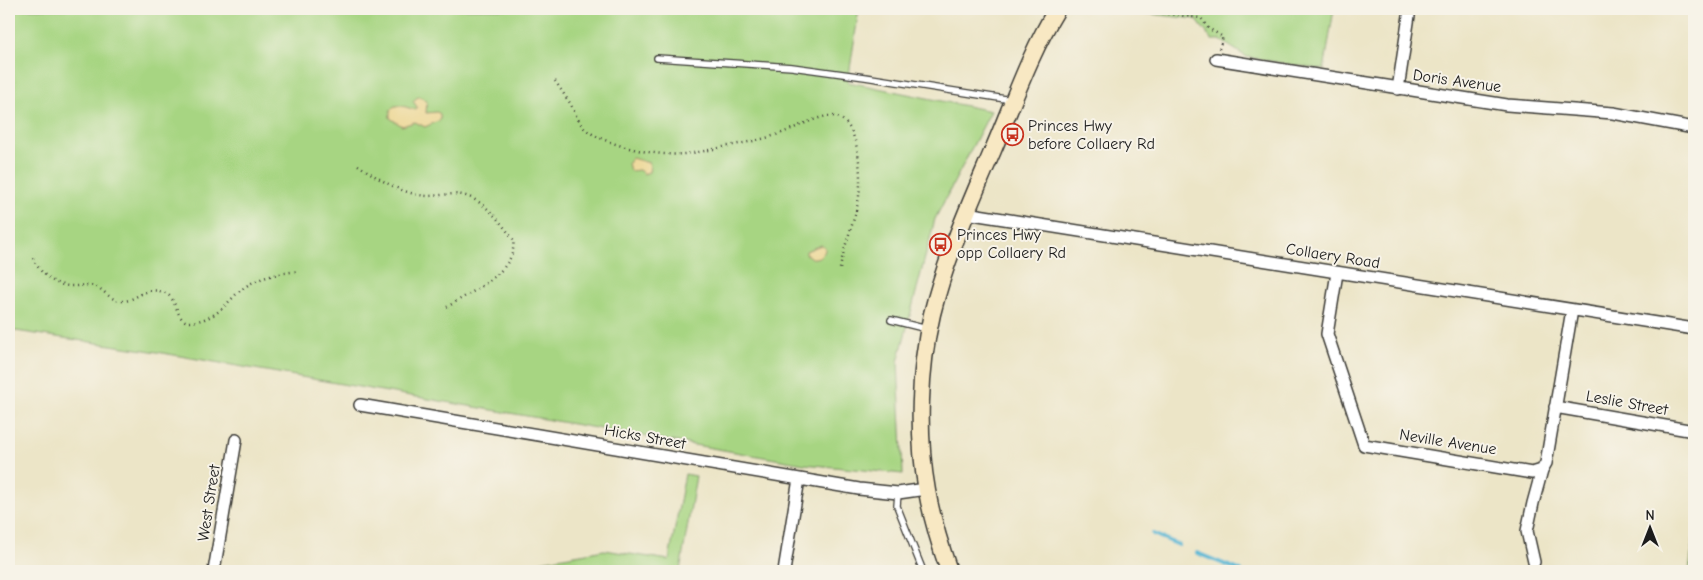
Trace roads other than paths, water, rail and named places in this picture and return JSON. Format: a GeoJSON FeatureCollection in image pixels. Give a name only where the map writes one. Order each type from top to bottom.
{"type":"FeatureCollection","features":[{"type":"Feature","properties":{"kind":"main road"},"geometry":{"type":"LineString","coordinates":[[949,571],[934,526],[926,489],[922,440],[922,396],[923,370],[929,330],[939,291],[966,214],[1040,39],[1057,9]]}},
{"type":"Feature","properties":{"kind":"street"},"geometry":{"type":"LineString","coordinates":[[1398,89],[1410,9]]}},
{"type":"Feature","properties":{"kind":"street","name":"Doris Avenue"},"geometry":{"type":"LineString","coordinates":[[1216,59],[1507,105],[1613,113],[1694,128]]}},
{"type":"Feature","properties":{"kind":"street","name":"Collaery Road"},"geometry":{"type":"LineString","coordinates":[[966,214],[1694,329]]}},
{"type":"Feature","properties":{"kind":"street","name":"Neville Avenue"},"geometry":{"type":"LineString","coordinates":[[1337,273],[1327,334],[1364,445],[1532,473],[1542,470]]}},
{"type":"Feature","properties":{"kind":"street"},"geometry":{"type":"LineString","coordinates":[[1534,562],[1527,531],[1532,503],[1546,462],[1572,310]]}},
{"type":"Feature","properties":{"kind":"street","name":"Hicks Street"},"geometry":{"type":"LineString","coordinates":[[360,405],[859,489],[898,493],[926,489]]}},
{"type":"Feature","properties":{"kind":"street","name":"Leslie Street"},"geometry":{"type":"LineString","coordinates":[[1555,407],[1694,430]]}},
{"type":"Feature","properties":{"kind":"street","name":"West Street"},"geometry":{"type":"LineString","coordinates":[[214,571],[236,440]]}},
{"type":"Feature","properties":{"kind":"street"},"geometry":{"type":"LineString","coordinates":[[784,571],[799,479]]}},
{"type":"Feature","properties":{"kind":"lane"},"geometry":{"type":"LineString","coordinates":[[657,58],[792,67],[1014,100]]}},
{"type":"Feature","properties":{"kind":"lane"},"geometry":{"type":"LineString","coordinates":[[891,320],[929,330]]}},
{"type":"Feature","properties":{"kind":"lane"},"geometry":{"type":"LineString","coordinates":[[898,493],[897,506],[923,571]]}},
{"type":"Feature","properties":{"kind":"waterway"},"geometry":{"type":"LineString","coordinates":[[1153,534],[1179,545]]}},
{"type":"Feature","properties":{"kind":"waterway"},"geometry":{"type":"LineString","coordinates":[[1197,553],[1241,571]]}},
{"type":"Feature","properties":{"kind":"place","name":"Princes Hwy before Collaery Rd"},"geometry":{"type":"Point","coordinates":[1012,135]}},
{"type":"Feature","properties":{"kind":"place","name":"Princes Hwy opp Collaery Rd"},"geometry":{"type":"Point","coordinates":[941,244]}}]}
